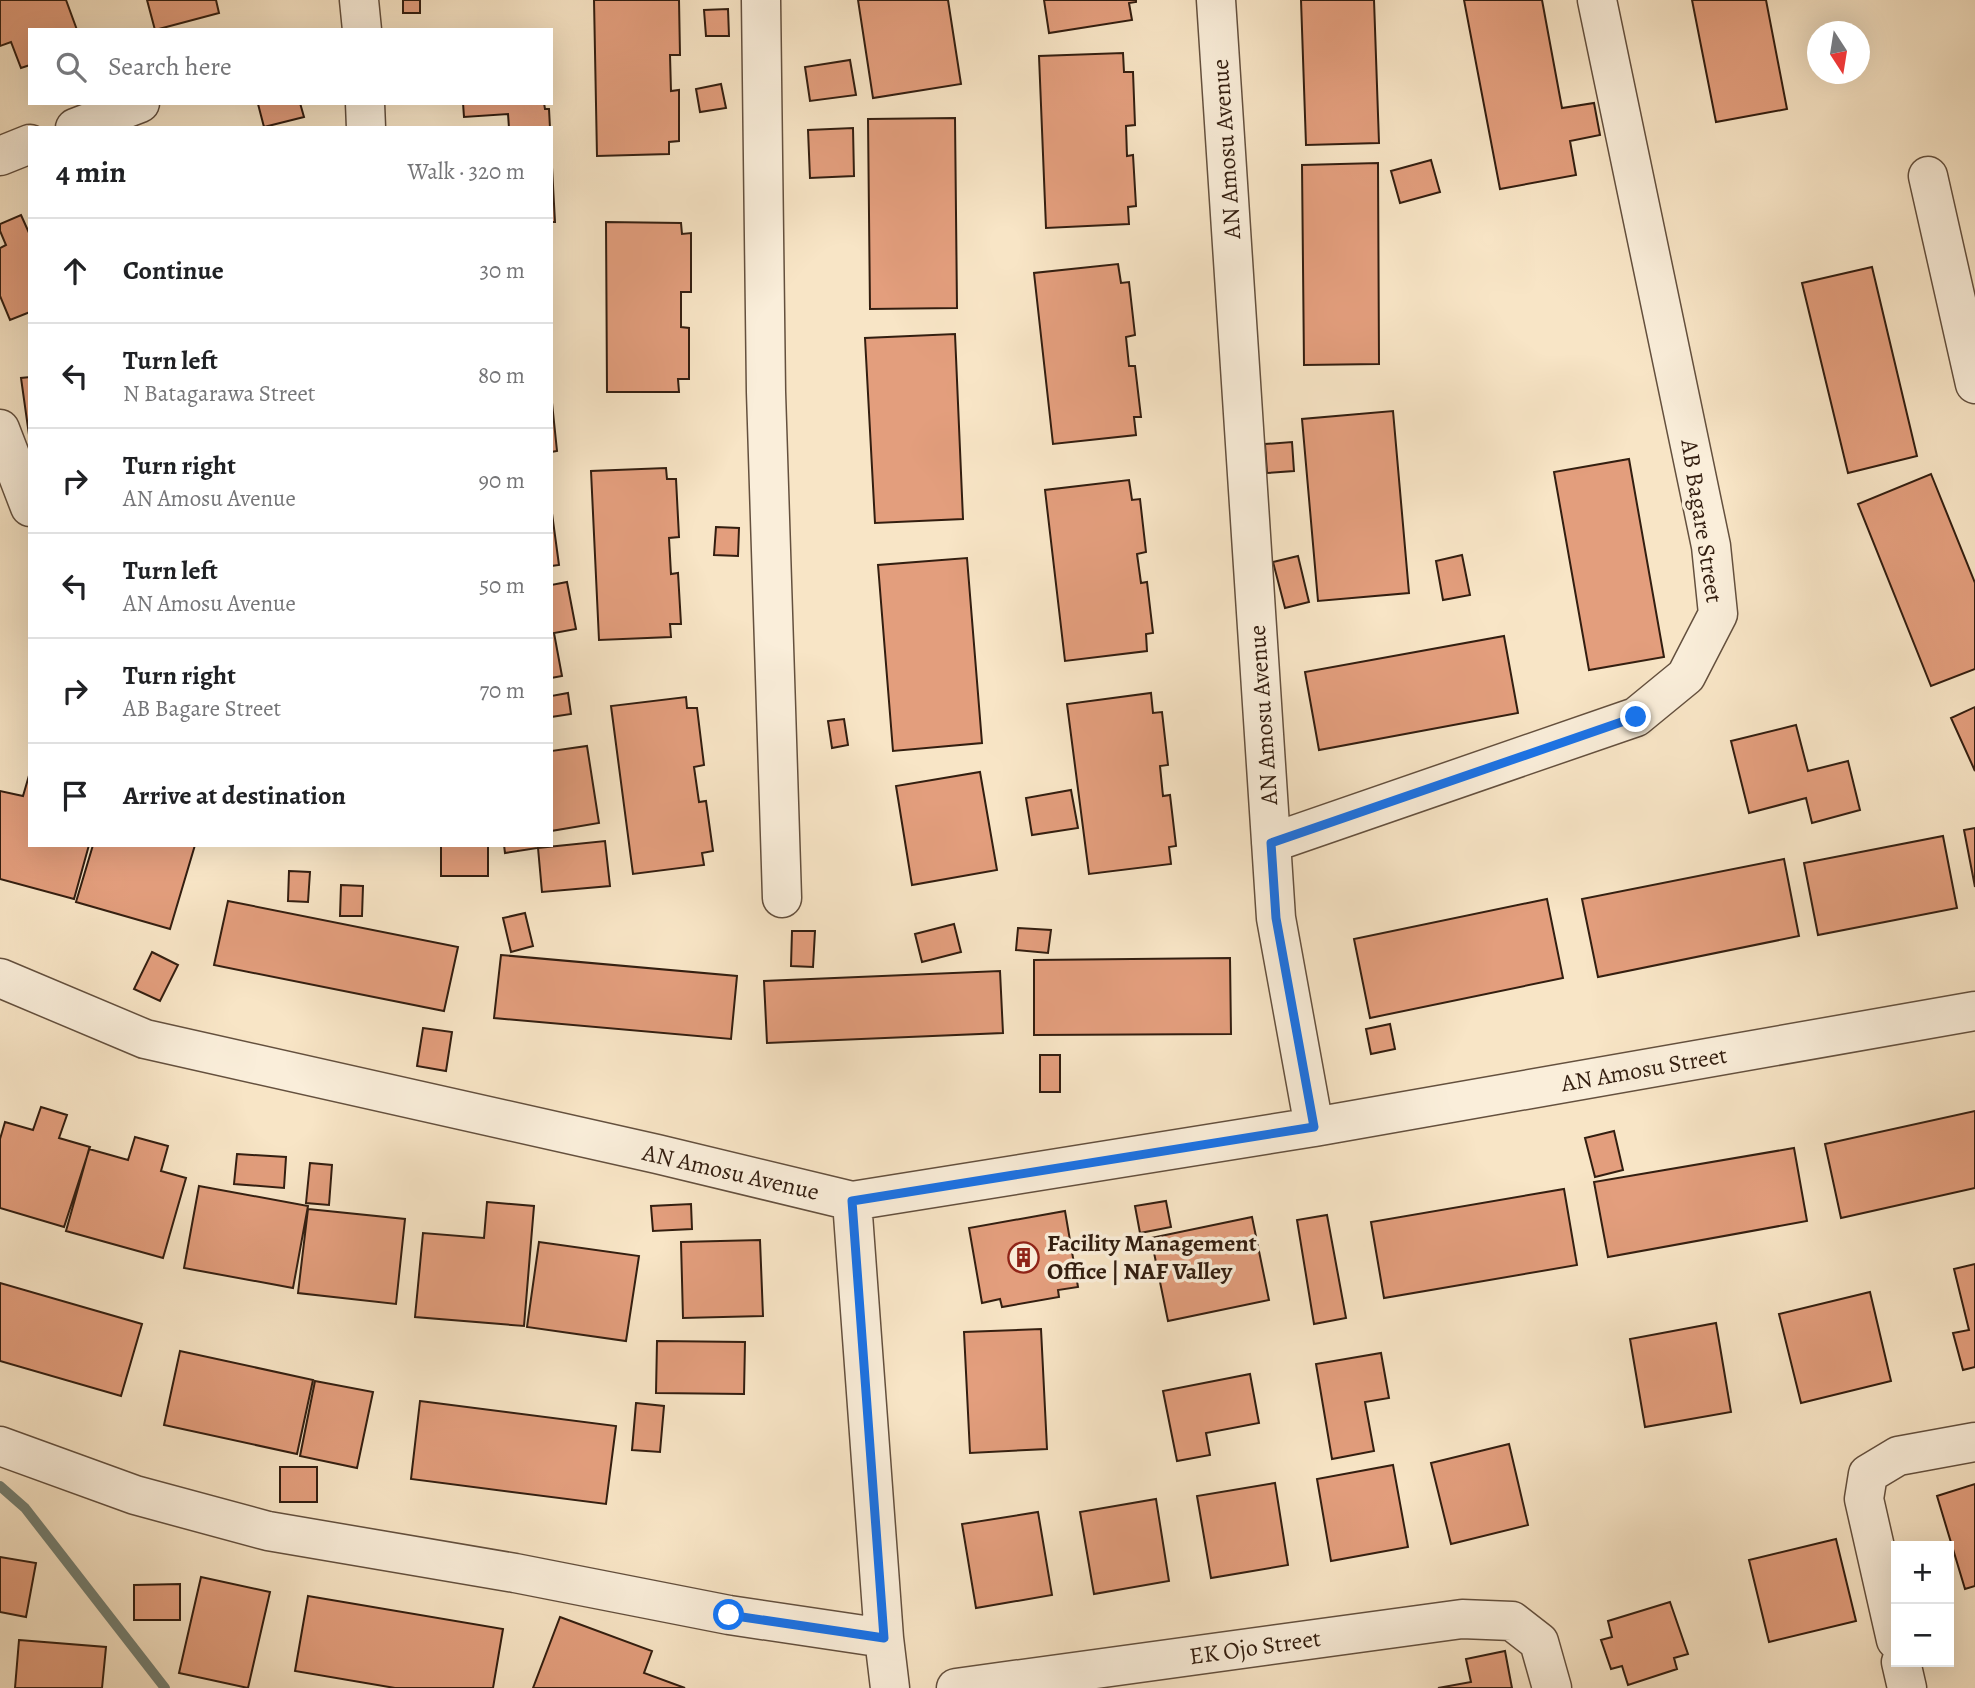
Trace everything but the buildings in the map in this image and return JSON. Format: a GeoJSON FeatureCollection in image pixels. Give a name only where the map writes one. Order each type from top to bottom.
{"type":"FeatureCollection","features":[{"type":"Feature","properties":{"kind":"street"},"geometry":{"type":"LineString","coordinates":[[761,0],[766,392],[782,898]]}},
{"type":"Feature","properties":{"kind":"street","name":"AN Amosu Avenue"},"geometry":{"type":"LineString","coordinates":[[0,978],[145,1039],[657,1154],[852,1201],[1314,1127],[1276,918],[1216,0]]}},
{"type":"Feature","properties":{"kind":"street","name":"AB Bagare Street"},"geometry":{"type":"LineString","coordinates":[[1271,843],[1636,717],[1686,676],[1718,614],[1711,546],[1597,0]]}},
{"type":"Feature","properties":{"kind":"street"},"geometry":{"type":"LineString","coordinates":[[80,126],[135,105]]}},
{"type":"Feature","properties":{"kind":"street"},"geometry":{"type":"LineString","coordinates":[[365,105],[366,126]]}},
{"type":"Feature","properties":{"kind":"street"},"geometry":{"type":"LineString","coordinates":[[0,156],[28,145]]}},
{"type":"Feature","properties":{"kind":"street"},"geometry":{"type":"LineString","coordinates":[[1928,176],[1975,384]]}},
{"type":"Feature","properties":{"kind":"street"},"geometry":{"type":"LineString","coordinates":[[0,429],[28,502]]}},
{"type":"Feature","properties":{"kind":"street","name":"AN Amosu Street"},"geometry":{"type":"LineString","coordinates":[[1314,1127],[1975,1011]]}},
{"type":"Feature","properties":{"kind":"street"},"geometry":{"type":"LineString","coordinates":[[852,1201],[890,1688]]}},
{"type":"Feature","properties":{"kind":"street"},"geometry":{"type":"LineString","coordinates":[[1891,1618],[1864,1499],[1868,1474],[1898,1456],[1975,1442]]}},
{"type":"Feature","properties":{"kind":"street"},"geometry":{"type":"LineString","coordinates":[[0,1446],[135,1495],[268,1531],[515,1573],[729,1615],[884,1638]]}},
{"type":"Feature","properties":{"kind":"street","name":"EK Ojo Street"},"geometry":{"type":"LineString","coordinates":[[956,1688],[1462,1619],[1513,1621],[1539,1643],[1552,1688]]}},
{"type":"Feature","properties":{"kind":"street"},"geometry":{"type":"LineString","coordinates":[[1902,1667],[1907,1688]]}},
{"type":"Feature","properties":{"kind":"waterway"},"geometry":{"type":"LineString","coordinates":[[0,1486],[25,1508],[165,1688]]}},
{"type":"Feature","properties":{"kind":"place","name":"Facility Management Office | NAF Valley"},"geometry":{"type":"Point","coordinates":[1024,1257]}},
{"type":"Feature","properties":{"kind":"route"},"geometry":{"type":"LineString","coordinates":[[729,1615],[884,1638],[852,1201],[1314,1127],[1276,918],[1271,843],[1636,717]]}}]}
